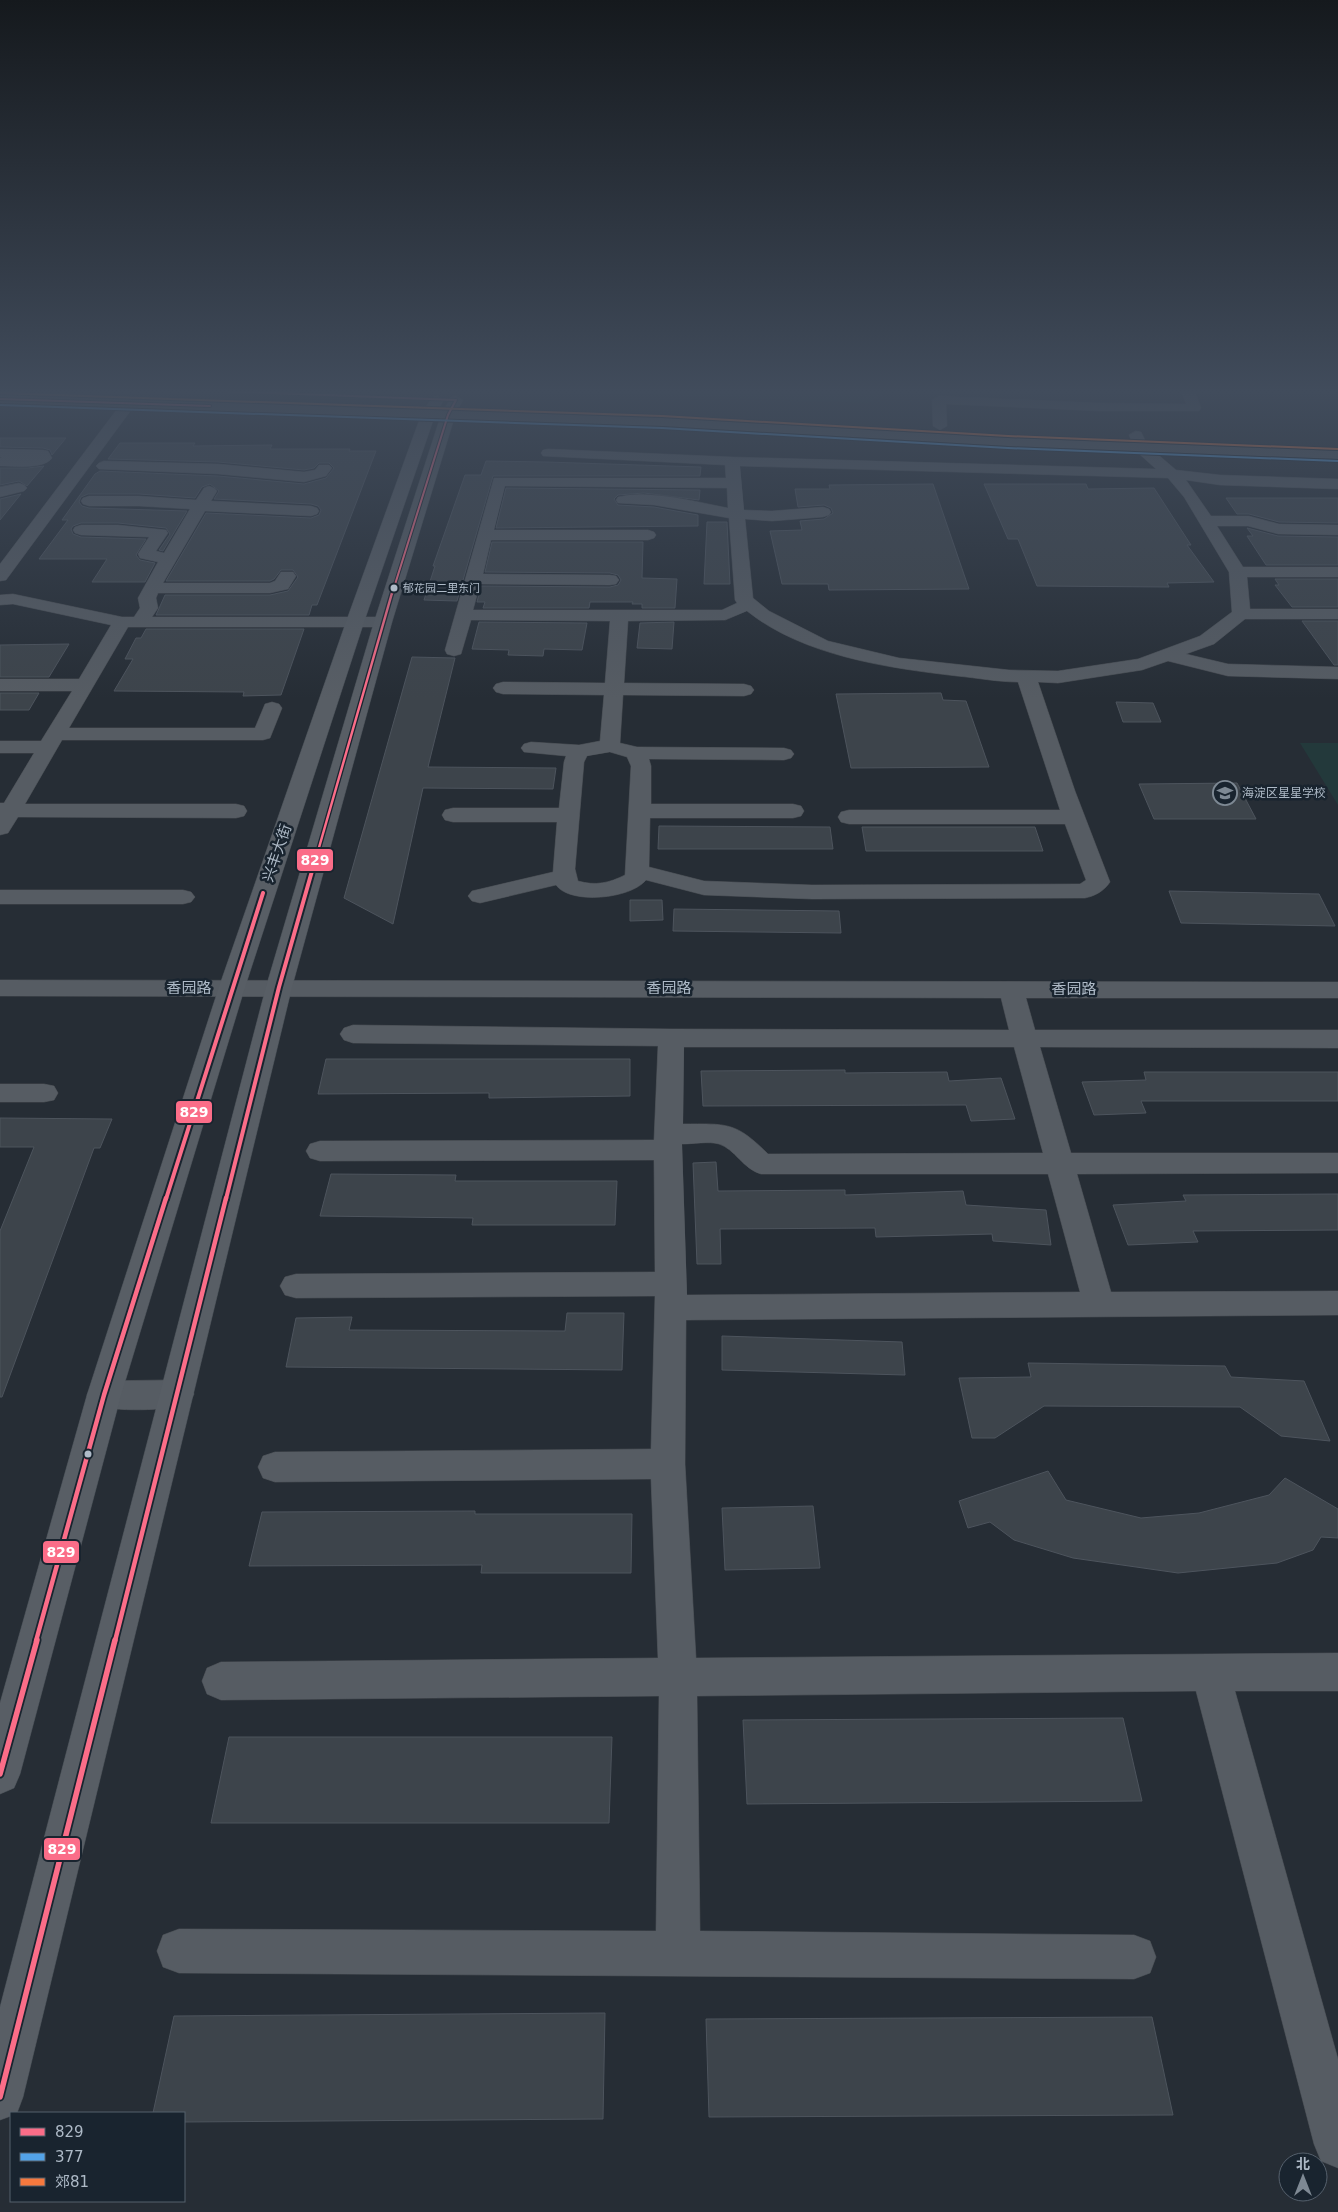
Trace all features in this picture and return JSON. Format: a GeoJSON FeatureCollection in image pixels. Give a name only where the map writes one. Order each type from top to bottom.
{"type":"FeatureCollection","features":[{"type":"Feature","properties":{"kind":"main road","name":"兴丰大街"},"geometry":{"type":"LineString","coordinates":[[0,1774],[104,1395],[232,987],[369,622],[413,492]]}},
{"type":"Feature","properties":{"kind":"main road","name":"兴丰大街"},"geometry":{"type":"LineString","coordinates":[[0,2097],[369,622]]}},
{"type":"Feature","properties":{"kind":"street"},"geometry":{"type":"LineString","coordinates":[[0,576],[62,492]]}},
{"type":"Feature","properties":{"kind":"street"},"geometry":{"type":"LineString","coordinates":[[4,816],[84,685],[130,622],[149,608],[147,598],[152,588],[208,492]]}},
{"type":"Feature","properties":{"kind":"street"},"geometry":{"type":"LineString","coordinates":[[454,650],[496,492]]}},
{"type":"Feature","properties":{"kind":"street"},"geometry":{"type":"LineString","coordinates":[[735,492],[744,600],[763,615],[822,645],[899,664],[1026,676],[1058,677],[1142,664],[1207,640],[1241,614],[1338,614]]}},
{"type":"Feature","properties":{"kind":"street"},"geometry":{"type":"LineString","coordinates":[[1188,492],[1238,572],[1241,614]]}},
{"type":"Feature","properties":{"kind":"street"},"geometry":{"type":"LineString","coordinates":[[607,500],[654,500],[736,514],[772,516],[823,512]]}},
{"type":"Feature","properties":{"kind":"street"},"geometry":{"type":"LineString","coordinates":[[89,501],[201,504],[263,510],[311,511]]}},
{"type":"Feature","properties":{"kind":"street"},"geometry":{"type":"LineString","coordinates":[[1206,521],[1249,521],[1275,515],[1338,515]]}},
{"type":"Feature","properties":{"kind":"street"},"geometry":{"type":"LineString","coordinates":[[1249,521],[1278,529],[1338,530]]}},
{"type":"Feature","properties":{"kind":"street"},"geometry":{"type":"LineString","coordinates":[[81,530],[132,542],[148,552],[146,554],[151,557],[169,559]]}},
{"type":"Feature","properties":{"kind":"street"},"geometry":{"type":"LineString","coordinates":[[484,535],[648,535]]}},
{"type":"Feature","properties":{"kind":"street"},"geometry":{"type":"LineString","coordinates":[[1238,572],[1338,572]]}},
{"type":"Feature","properties":{"kind":"street"},"geometry":{"type":"LineString","coordinates":[[152,588],[270,588],[282,585],[287,576]]}},
{"type":"Feature","properties":{"kind":"street"},"geometry":{"type":"LineString","coordinates":[[473,579],[610,580]]}},
{"type":"Feature","properties":{"kind":"street"},"geometry":{"type":"LineString","coordinates":[[0,600],[13,599],[130,622],[369,622]]}},
{"type":"Feature","properties":{"kind":"street"},"geometry":{"type":"LineString","coordinates":[[463,615],[725,615],[749,604]]}},
{"type":"Feature","properties":{"kind":"street"},"geometry":{"type":"LineString","coordinates":[[610,746],[619,616]]}},
{"type":"Feature","properties":{"kind":"street"},"geometry":{"type":"LineString","coordinates":[[1168,654],[1228,670],[1338,674]]}},
{"type":"Feature","properties":{"kind":"street"},"geometry":{"type":"LineString","coordinates":[[637,871],[704,888],[812,892],[1084,891],[1098,882],[1026,676]]}},
{"type":"Feature","properties":{"kind":"street"},"geometry":{"type":"LineString","coordinates":[[0,685],[84,685]]}},
{"type":"Feature","properties":{"kind":"street"},"geometry":{"type":"LineString","coordinates":[[503,688],[744,690]]}},
{"type":"Feature","properties":{"kind":"street"},"geometry":{"type":"LineString","coordinates":[[0,747],[52,740],[262,734],[272,708]]}},
{"type":"Feature","properties":{"kind":"street"},"geometry":{"type":"LineString","coordinates":[[531,748],[579,751],[610,746],[636,753],[784,754]]}},
{"type":"Feature","properties":{"kind":"street"},"geometry":{"type":"LineString","coordinates":[[579,751],[574,762],[564,869],[568,885],[584,890],[614,890],[636,878],[641,766],[636,753]]}},
{"type":"Feature","properties":{"kind":"street"},"geometry":{"type":"LineString","coordinates":[[4,816],[236,811]]}},
{"type":"Feature","properties":{"kind":"street"},"geometry":{"type":"LineString","coordinates":[[639,811],[793,811]]}},
{"type":"Feature","properties":{"kind":"street"},"geometry":{"type":"LineString","coordinates":[[453,815],[568,815]]}},
{"type":"Feature","properties":{"kind":"street"},"geometry":{"type":"LineString","coordinates":[[849,817],[1074,817]]}},
{"type":"Feature","properties":{"kind":"street"},"geometry":{"type":"LineString","coordinates":[[480,896],[566,876]]}},
{"type":"Feature","properties":{"kind":"street"},"geometry":{"type":"LineString","coordinates":[[0,897],[183,897]]}},
{"type":"Feature","properties":{"kind":"street","name":"香园路"},"geometry":{"type":"LineString","coordinates":[[0,988],[1338,990]]}},
{"type":"Feature","properties":{"kind":"street"},"geometry":{"type":"LineString","coordinates":[[1011,989],[1099,1305]]}},
{"type":"Feature","properties":{"kind":"street"},"geometry":{"type":"LineString","coordinates":[[353,1034],[671,1038],[1338,1038]]}},
{"type":"Feature","properties":{"kind":"street"},"geometry":{"type":"LineString","coordinates":[[671,1038],[668,1464],[678,1677],[678,1953]]}},
{"type":"Feature","properties":{"kind":"street"},"geometry":{"type":"LineString","coordinates":[[0,1093],[44,1093]]}},
{"type":"Feature","properties":{"kind":"street"},"geometry":{"type":"LineString","coordinates":[[320,1151],[669,1142],[725,1134],[748,1150],[761,1164],[1060,1165],[1338,1163]]}},
{"type":"Feature","properties":{"kind":"street"},"geometry":{"type":"LineString","coordinates":[[296,1286],[1099,1305],[1338,1303]]}},
{"type":"Feature","properties":{"kind":"street"},"geometry":{"type":"LineString","coordinates":[[104,1395],[176,1394]]}},
{"type":"Feature","properties":{"kind":"street"},"geometry":{"type":"LineString","coordinates":[[274,1467],[668,1464]]}},
{"type":"Feature","properties":{"kind":"street"},"geometry":{"type":"LineString","coordinates":[[1210,1672],[1338,2144]]}},
{"type":"Feature","properties":{"kind":"street"},"geometry":{"type":"LineString","coordinates":[[221,1681],[1338,1672]]}},
{"type":"Feature","properties":{"kind":"street"},"geometry":{"type":"LineString","coordinates":[[179,1951],[1134,1957]]}},
{"type":"Feature","properties":{"kind":"green space"},"geometry":{"type":"Polygon","coordinates":[[[1300,743],[1338,743],[1338,805],[1300,743]]]}},
{"type":"Feature","properties":{"kind":"building"},"geometry":{"type":"Polygon","coordinates":[[[82,492],[199,492],[195,498],[139,494],[88,494],[81,497],[79,502],[82,506],[89,508],[187,511],[163,551],[159,550],[170,534],[166,528],[118,523],[81,523],[73,526],[71,529],[73,534],[81,537],[146,539],[136,555],[140,560],[155,563],[145,582],[92,582],[107,559],[39,559],[68,520],[62,520],[82,492]]]}},
{"type":"Feature","properties":{"kind":"building"},"geometry":{"type":"Polygon","coordinates":[[[218,492],[360,492],[317,605],[312,605],[309,615],[156,615],[165,595],[270,595],[288,591],[298,577],[293,570],[281,570],[270,581],[166,581],[206,513],[311,518],[319,515],[321,510],[318,506],[311,504],[214,499],[218,492]]]}},
{"type":"Feature","properties":{"kind":"building"},"geometry":{"type":"Polygon","coordinates":[[[459,492],[488,492],[457,601],[424,600],[435,566],[433,566],[459,492]]]}},
{"type":"Feature","properties":{"kind":"building"},"geometry":{"type":"Polygon","coordinates":[[[505,492],[700,492],[699,500],[644,493],[618,495],[614,499],[618,505],[654,507],[698,515],[698,526],[496,528],[505,492]]]}},
{"type":"Feature","properties":{"kind":"building"},"geometry":{"type":"Polygon","coordinates":[[[796,492],[936,492],[969,589],[829,590],[828,584],[782,584],[770,531],[802,530],[800,521],[824,519],[833,513],[831,508],[824,505],[798,507],[796,492]]]}},
{"type":"Feature","properties":{"kind":"building"},"geometry":{"type":"Polygon","coordinates":[[[988,492],[1157,492],[1191,545],[1187,545],[1214,582],[1167,583],[1169,587],[1037,586],[1018,539],[1008,539],[988,492]]]}},
{"type":"Feature","properties":{"kind":"building"},"geometry":{"type":"Polygon","coordinates":[[[21,494],[0,520],[0,499],[21,494]]]}},
{"type":"Feature","properties":{"kind":"building"},"geometry":{"type":"Polygon","coordinates":[[[1226,498],[1338,498],[1338,523],[1279,522],[1249,514],[1237,514],[1226,498]]]}},
{"type":"Feature","properties":{"kind":"building"},"geometry":{"type":"Polygon","coordinates":[[[707,522],[727,522],[730,584],[704,584],[707,522]]]}},
{"type":"Feature","properties":{"kind":"building"},"geometry":{"type":"Polygon","coordinates":[[[1247,528],[1278,536],[1338,537],[1338,565],[1266,565],[1247,536],[1253,536],[1247,528]]]}},
{"type":"Feature","properties":{"kind":"building"},"geometry":{"type":"Polygon","coordinates":[[[492,542],[643,542],[642,578],[677,579],[675,608],[642,608],[642,604],[632,604],[633,602],[590,602],[589,608],[483,608],[485,602],[477,602],[481,586],[610,587],[618,585],[621,580],[618,575],[610,573],[485,572],[492,542]]]}},
{"type":"Feature","properties":{"kind":"building"},"geometry":{"type":"Polygon","coordinates":[[[1275,579],[1338,579],[1338,607],[1292,607],[1275,585],[1279,585],[1275,579]]]}},
{"type":"Feature","properties":{"kind":"building"},"geometry":{"type":"Polygon","coordinates":[[[1302,621],[1338,621],[1338,665],[1334,665],[1302,621]]]}},
{"type":"Feature","properties":{"kind":"building"},"geometry":{"type":"Polygon","coordinates":[[[479,622],[587,623],[582,650],[544,649],[543,656],[508,655],[509,650],[472,649],[479,622]]]}},
{"type":"Feature","properties":{"kind":"building"},"geometry":{"type":"Polygon","coordinates":[[[674,622],[672,649],[637,648],[640,623],[674,622]]]}},
{"type":"Feature","properties":{"kind":"building"},"geometry":{"type":"Polygon","coordinates":[[[146,629],[304,629],[281,695],[243,696],[244,692],[114,691],[133,659],[125,659],[136,638],[141,638],[146,629]]]}},
{"type":"Feature","properties":{"kind":"building"},"geometry":{"type":"Polygon","coordinates":[[[69,644],[49,677],[0,677],[0,645],[69,644]]]}},
{"type":"Feature","properties":{"kind":"building"},"geometry":{"type":"Polygon","coordinates":[[[412,657],[455,658],[428,767],[556,768],[553,789],[423,788],[393,924],[344,898],[412,657]]]}},
{"type":"Feature","properties":{"kind":"building"},"geometry":{"type":"Polygon","coordinates":[[[0,693],[39,693],[29,710],[0,710],[0,693]]]}},
{"type":"Feature","properties":{"kind":"building"},"geometry":{"type":"Polygon","coordinates":[[[941,693],[943,700],[966,701],[989,767],[851,768],[836,694],[941,693]]]}},
{"type":"Feature","properties":{"kind":"building"},"geometry":{"type":"Polygon","coordinates":[[[1116,702],[1153,703],[1161,722],[1123,722],[1116,702]]]}},
{"type":"Feature","properties":{"kind":"building"},"geometry":{"type":"Polygon","coordinates":[[[1237,783],[1256,819],[1154,819],[1139,784],[1237,783]]]}},
{"type":"Feature","properties":{"kind":"building"},"geometry":{"type":"Polygon","coordinates":[[[659,826],[830,827],[833,849],[658,849],[659,826]]]}},
{"type":"Feature","properties":{"kind":"building"},"geometry":{"type":"Polygon","coordinates":[[[862,827],[1035,827],[1043,851],[866,851],[862,827]]]}},
{"type":"Feature","properties":{"kind":"building"},"geometry":{"type":"Polygon","coordinates":[[[1169,891],[1319,894],[1335,926],[1181,923],[1169,891]]]}},
{"type":"Feature","properties":{"kind":"building"},"geometry":{"type":"Polygon","coordinates":[[[630,900],[662,900],[663,920],[630,921],[630,900]]]}},
{"type":"Feature","properties":{"kind":"building"},"geometry":{"type":"Polygon","coordinates":[[[674,909],[839,911],[841,933],[673,931],[674,909]]]}},
{"type":"Feature","properties":{"kind":"building"},"geometry":{"type":"Polygon","coordinates":[[[326,1059],[630,1059],[630,1096],[489,1098],[489,1093],[318,1094],[326,1059]]]}},
{"type":"Feature","properties":{"kind":"building"},"geometry":{"type":"Polygon","coordinates":[[[845,1070],[845,1073],[947,1072],[949,1081],[1001,1078],[1015,1119],[971,1121],[966,1105],[703,1106],[701,1071],[845,1070]]]}},
{"type":"Feature","properties":{"kind":"building"},"geometry":{"type":"Polygon","coordinates":[[[1144,1072],[1338,1072],[1338,1101],[1141,1101],[1146,1113],[1094,1115],[1082,1082],[1146,1080],[1144,1072]]]}},
{"type":"Feature","properties":{"kind":"building"},"geometry":{"type":"Polygon","coordinates":[[[0,1118],[112,1119],[100,1148],[94,1148],[2,1397],[0,1397],[0,1231],[34,1147],[0,1147],[0,1118]]]}},
{"type":"Feature","properties":{"kind":"building"},"geometry":{"type":"Polygon","coordinates":[[[716,1162],[718,1191],[845,1190],[845,1195],[963,1191],[966,1205],[1046,1210],[1051,1245],[993,1241],[992,1234],[876,1237],[875,1228],[720,1229],[721,1264],[697,1264],[693,1163],[716,1162]]]}},
{"type":"Feature","properties":{"kind":"building"},"geometry":{"type":"Polygon","coordinates":[[[331,1174],[456,1175],[455,1181],[617,1181],[615,1225],[472,1225],[473,1218],[320,1216],[331,1174]]]}},
{"type":"Feature","properties":{"kind":"building"},"geometry":{"type":"Polygon","coordinates":[[[1338,1194],[1338,1230],[1193,1231],[1198,1242],[1128,1245],[1113,1205],[1186,1201],[1183,1195],[1338,1194]]]}},
{"type":"Feature","properties":{"kind":"building"},"geometry":{"type":"Polygon","coordinates":[[[567,1313],[624,1313],[622,1370],[286,1367],[296,1318],[352,1317],[349,1330],[565,1331],[567,1313]]]}},
{"type":"Feature","properties":{"kind":"building"},"geometry":{"type":"Polygon","coordinates":[[[722,1336],[902,1342],[905,1375],[722,1370],[722,1336]]]}},
{"type":"Feature","properties":{"kind":"building"},"geometry":{"type":"Polygon","coordinates":[[[1028,1363],[1225,1366],[1231,1377],[1304,1381],[1330,1441],[1281,1436],[1240,1407],[1044,1406],[995,1438],[972,1438],[959,1378],[1031,1377],[1028,1363]]]}},
{"type":"Feature","properties":{"kind":"building"},"geometry":{"type":"Polygon","coordinates":[[[1048,1471],[1066,1500],[1141,1518],[1199,1513],[1269,1495],[1285,1478],[1338,1509],[1338,1538],[1321,1537],[1313,1550],[1277,1563],[1178,1573],[1073,1558],[1014,1540],[990,1522],[968,1528],[959,1501],[1048,1471]]]}},
{"type":"Feature","properties":{"kind":"building"},"geometry":{"type":"Polygon","coordinates":[[[813,1506],[820,1568],[725,1570],[722,1508],[813,1506]]]}},
{"type":"Feature","properties":{"kind":"building"},"geometry":{"type":"Polygon","coordinates":[[[475,1511],[475,1514],[632,1514],[631,1573],[481,1573],[482,1565],[249,1566],[262,1512],[475,1511]]]}},
{"type":"Feature","properties":{"kind":"building"},"geometry":{"type":"Polygon","coordinates":[[[1123,1718],[1142,1801],[747,1804],[743,1720],[1123,1718]]]}},
{"type":"Feature","properties":{"kind":"building"},"geometry":{"type":"Polygon","coordinates":[[[229,1737],[612,1737],[609,1823],[211,1823],[229,1737]]]}},
{"type":"Feature","properties":{"kind":"building"},"geometry":{"type":"Polygon","coordinates":[[[605,2013],[603,2119],[185,2122],[185,2112],[153,2112],[174,2016],[605,2013]]]}},
{"type":"Feature","properties":{"kind":"building"},"geometry":{"type":"Polygon","coordinates":[[[1152,2017],[1173,2115],[709,2117],[706,2019],[1152,2017]]]}},
{"type":"Feature","properties":{"kind":"transit line","name":"829"},"geometry":{"type":"LineString","coordinates":[[0,2097],[279,987],[383,622],[424,492]]}},
{"type":"Feature","properties":{"kind":"transit line","name":"829"},"geometry":{"type":"LineString","coordinates":[[0,1774],[104,1395],[263,893]]}},
{"type":"Feature","properties":{"kind":"place","name":"郁花园二里东门"},"geometry":{"type":"Point","coordinates":[394,588]}},
{"type":"Feature","properties":{"kind":"place","name":"海淀区星星学校"},"geometry":{"type":"Point","coordinates":[1225,793]}}]}
